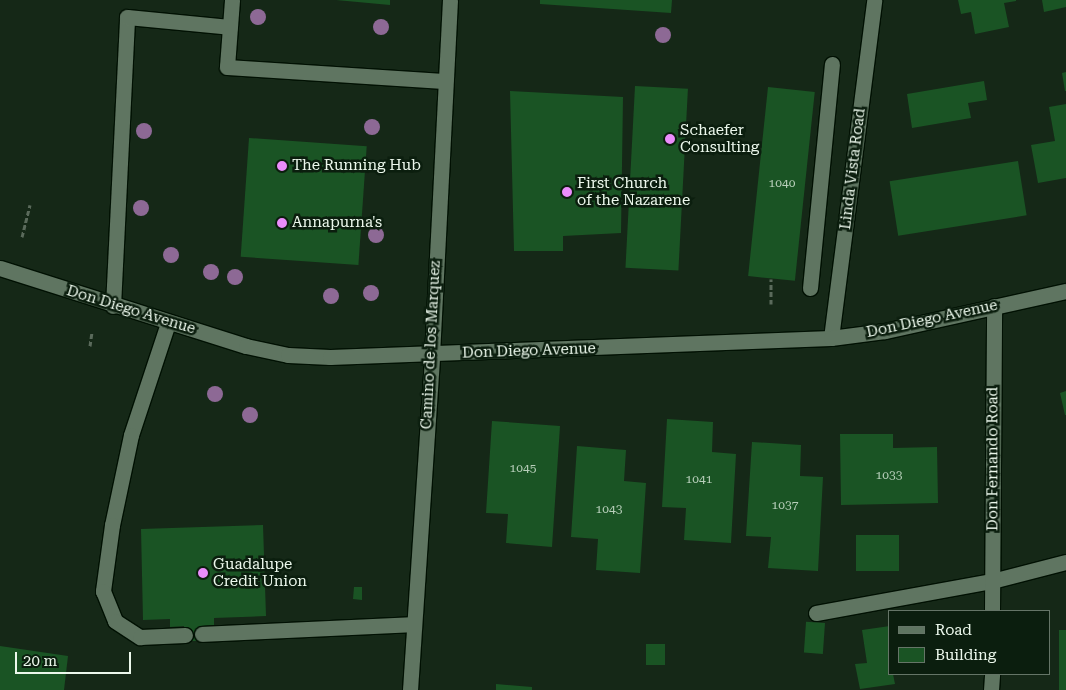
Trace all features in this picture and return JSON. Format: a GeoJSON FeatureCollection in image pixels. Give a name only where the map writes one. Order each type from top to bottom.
{"type":"FeatureCollection","features":[{"type":"Feature","properties":{"kind":"street"},"geometry":{"type":"LineString","coordinates":[[232,0],[227,67],[444,81]]}},
{"type":"Feature","properties":{"kind":"street","name":"Camino de los Marquez"},"geometry":{"type":"LineString","coordinates":[[410,690],[432,355],[444,81],[450,0]]}},
{"type":"Feature","properties":{"kind":"street","name":"Linda Vista Road"},"geometry":{"type":"LineString","coordinates":[[831,338],[874,0]]}},
{"type":"Feature","properties":{"kind":"street"},"geometry":{"type":"LineString","coordinates":[[113,306],[128,17],[230,27]]}},
{"type":"Feature","properties":{"kind":"street"},"geometry":{"type":"LineString","coordinates":[[810,288],[832,64]]}},
{"type":"Feature","properties":{"kind":"street","name":"Don Diego Avenue"},"geometry":{"type":"LineString","coordinates":[[0,268],[168,323],[288,355],[330,357],[432,355],[831,338],[885,331],[1066,291]]}},
{"type":"Feature","properties":{"kind":"street","name":"Don Fernando Road"},"geometry":{"type":"LineString","coordinates":[[992,610],[994,306]]}},
{"type":"Feature","properties":{"kind":"street"},"geometry":{"type":"LineString","coordinates":[[168,323],[131,435],[112,525],[103,590],[115,621],[140,637],[185,635]]}},
{"type":"Feature","properties":{"kind":"street"},"geometry":{"type":"LineString","coordinates":[[816,613],[992,581],[1066,562]]}},
{"type":"Feature","properties":{"kind":"street"},"geometry":{"type":"LineString","coordinates":[[202,634],[414,624]]}},
{"type":"Feature","properties":{"kind":"street"},"geometry":{"type":"LineString","coordinates":[[992,675],[992,690]]}},
{"type":"Feature","properties":{"kind":"path"},"geometry":{"type":"LineString","coordinates":[[22,237],[30,205]]}},
{"type":"Feature","properties":{"kind":"path"},"geometry":{"type":"LineString","coordinates":[[771,279],[771,304]]}},
{"type":"Feature","properties":{"kind":"path"},"geometry":{"type":"LineString","coordinates":[[90,346],[92,332]]}},
{"type":"Feature","properties":{"kind":"building"},"geometry":{"type":"Polygon","coordinates":[[[336,0],[390,0],[390,5],[336,0]]]}},
{"type":"Feature","properties":{"kind":"building"},"geometry":{"type":"Polygon","coordinates":[[[540,0],[672,0],[671,13],[540,4],[540,0]]]}},
{"type":"Feature","properties":{"kind":"building"},"geometry":{"type":"Polygon","coordinates":[[[958,0],[1016,1],[1004,3],[1009,27],[975,34],[971,12],[961,14],[958,0]]]}},
{"type":"Feature","properties":{"kind":"building"},"geometry":{"type":"Polygon","coordinates":[[[1042,0],[1066,0],[1066,7],[1044,12],[1042,0]]]}},
{"type":"Feature","properties":{"kind":"building"},"geometry":{"type":"Polygon","coordinates":[[[1066,72],[1066,91],[1065,91],[1062,73],[1066,72]]]}},
{"type":"Feature","properties":{"kind":"building"},"geometry":{"type":"Polygon","coordinates":[[[984,81],[987,100],[968,103],[971,118],[912,128],[907,94],[984,81]]]}},
{"type":"Feature","properties":{"kind":"building"},"geometry":{"type":"Polygon","coordinates":[[[635,86],[688,89],[678,271],[625,268],[635,86]]]}},
{"type":"Feature","properties":{"kind":"building"},"geometry":{"type":"Polygon","coordinates":[[[768,87],[815,92],[795,281],[748,276],[768,87]]]}},
{"type":"Feature","properties":{"kind":"building","name":"First Church of the Nazarene"},"geometry":{"type":"Polygon","coordinates":[[[510,91],[623,97],[621,233],[563,236],[563,251],[514,251],[510,91]]]}},
{"type":"Feature","properties":{"kind":"building"},"geometry":{"type":"Polygon","coordinates":[[[1066,104],[1066,178],[1038,183],[1031,145],[1055,141],[1049,107],[1066,104]]]}},
{"type":"Feature","properties":{"kind":"building"},"geometry":{"type":"Polygon","coordinates":[[[249,138],[367,146],[358,265],[241,257],[249,138]]]}},
{"type":"Feature","properties":{"kind":"building"},"geometry":{"type":"Polygon","coordinates":[[[1018,161],[1027,215],[898,236],[890,181],[1018,161]]]}},
{"type":"Feature","properties":{"kind":"building"},"geometry":{"type":"Polygon","coordinates":[[[1066,391],[1066,415],[1065,415],[1060,393],[1066,391]]]}},
{"type":"Feature","properties":{"kind":"building"},"geometry":{"type":"Polygon","coordinates":[[[667,419],[713,422],[712,452],[736,454],[731,543],[684,540],[686,508],[662,507],[667,419]]]}},
{"type":"Feature","properties":{"kind":"building"},"geometry":{"type":"Polygon","coordinates":[[[492,421],[560,426],[552,547],[506,543],[508,514],[486,513],[492,421]]]}},
{"type":"Feature","properties":{"kind":"building"},"geometry":{"type":"Polygon","coordinates":[[[840,434],[893,434],[893,448],[937,447],[938,503],[841,505],[840,434]]]}},
{"type":"Feature","properties":{"kind":"building"},"geometry":{"type":"Polygon","coordinates":[[[752,442],[801,445],[800,476],[823,477],[818,571],[768,568],[771,537],[746,536],[752,442]]]}},
{"type":"Feature","properties":{"kind":"building"},"geometry":{"type":"Polygon","coordinates":[[[577,446],[626,450],[624,481],[646,483],[640,573],[596,570],[598,539],[571,537],[577,446]]]}},
{"type":"Feature","properties":{"kind":"building","name":"Guadalupe Credit Union"},"geometry":{"type":"Polygon","coordinates":[[[263,525],[266,616],[214,618],[214,626],[202,641],[185,641],[184,626],[170,627],[170,619],[143,620],[141,529],[263,525]]]}},
{"type":"Feature","properties":{"kind":"building"},"geometry":{"type":"Polygon","coordinates":[[[856,535],[899,535],[899,571],[856,571],[856,535]]]}},
{"type":"Feature","properties":{"kind":"building"},"geometry":{"type":"Polygon","coordinates":[[[354,587],[362,587],[362,600],[353,599],[354,587]]]}},
{"type":"Feature","properties":{"kind":"building"},"geometry":{"type":"Polygon","coordinates":[[[806,622],[825,623],[823,654],[804,653],[806,622]]]}},
{"type":"Feature","properties":{"kind":"building"},"geometry":{"type":"Polygon","coordinates":[[[888,626],[888,675],[893,675],[895,684],[860,689],[855,664],[867,663],[862,630],[888,626]]]}},
{"type":"Feature","properties":{"kind":"building"},"geometry":{"type":"Polygon","coordinates":[[[1059,630],[1066,630],[1066,690],[1059,690],[1059,630]]]}},
{"type":"Feature","properties":{"kind":"building"},"geometry":{"type":"Polygon","coordinates":[[[646,644],[665,644],[665,665],[646,665],[646,644]]]}},
{"type":"Feature","properties":{"kind":"building"},"geometry":{"type":"Polygon","coordinates":[[[0,646],[68,656],[64,690],[0,690],[0,646]]]}},
{"type":"Feature","properties":{"kind":"building"},"geometry":{"type":"Polygon","coordinates":[[[496,684],[532,687],[532,690],[496,690],[496,684]]]}},
{"type":"Feature","properties":{"kind":"place","name":"Schaefer Consulting"},"geometry":{"type":"Point","coordinates":[670,139]}},
{"type":"Feature","properties":{"kind":"place","name":"The Running Hub"},"geometry":{"type":"Point","coordinates":[282,166]}},
{"type":"Feature","properties":{"kind":"place","name":"First Church of the Nazarene"},"geometry":{"type":"Point","coordinates":[567,192]}},
{"type":"Feature","properties":{"kind":"place","name":"Annapurna's"},"geometry":{"type":"Point","coordinates":[282,223]}},
{"type":"Feature","properties":{"kind":"place","name":"Guadalupe Credit Union"},"geometry":{"type":"Point","coordinates":[203,573]}}]}
